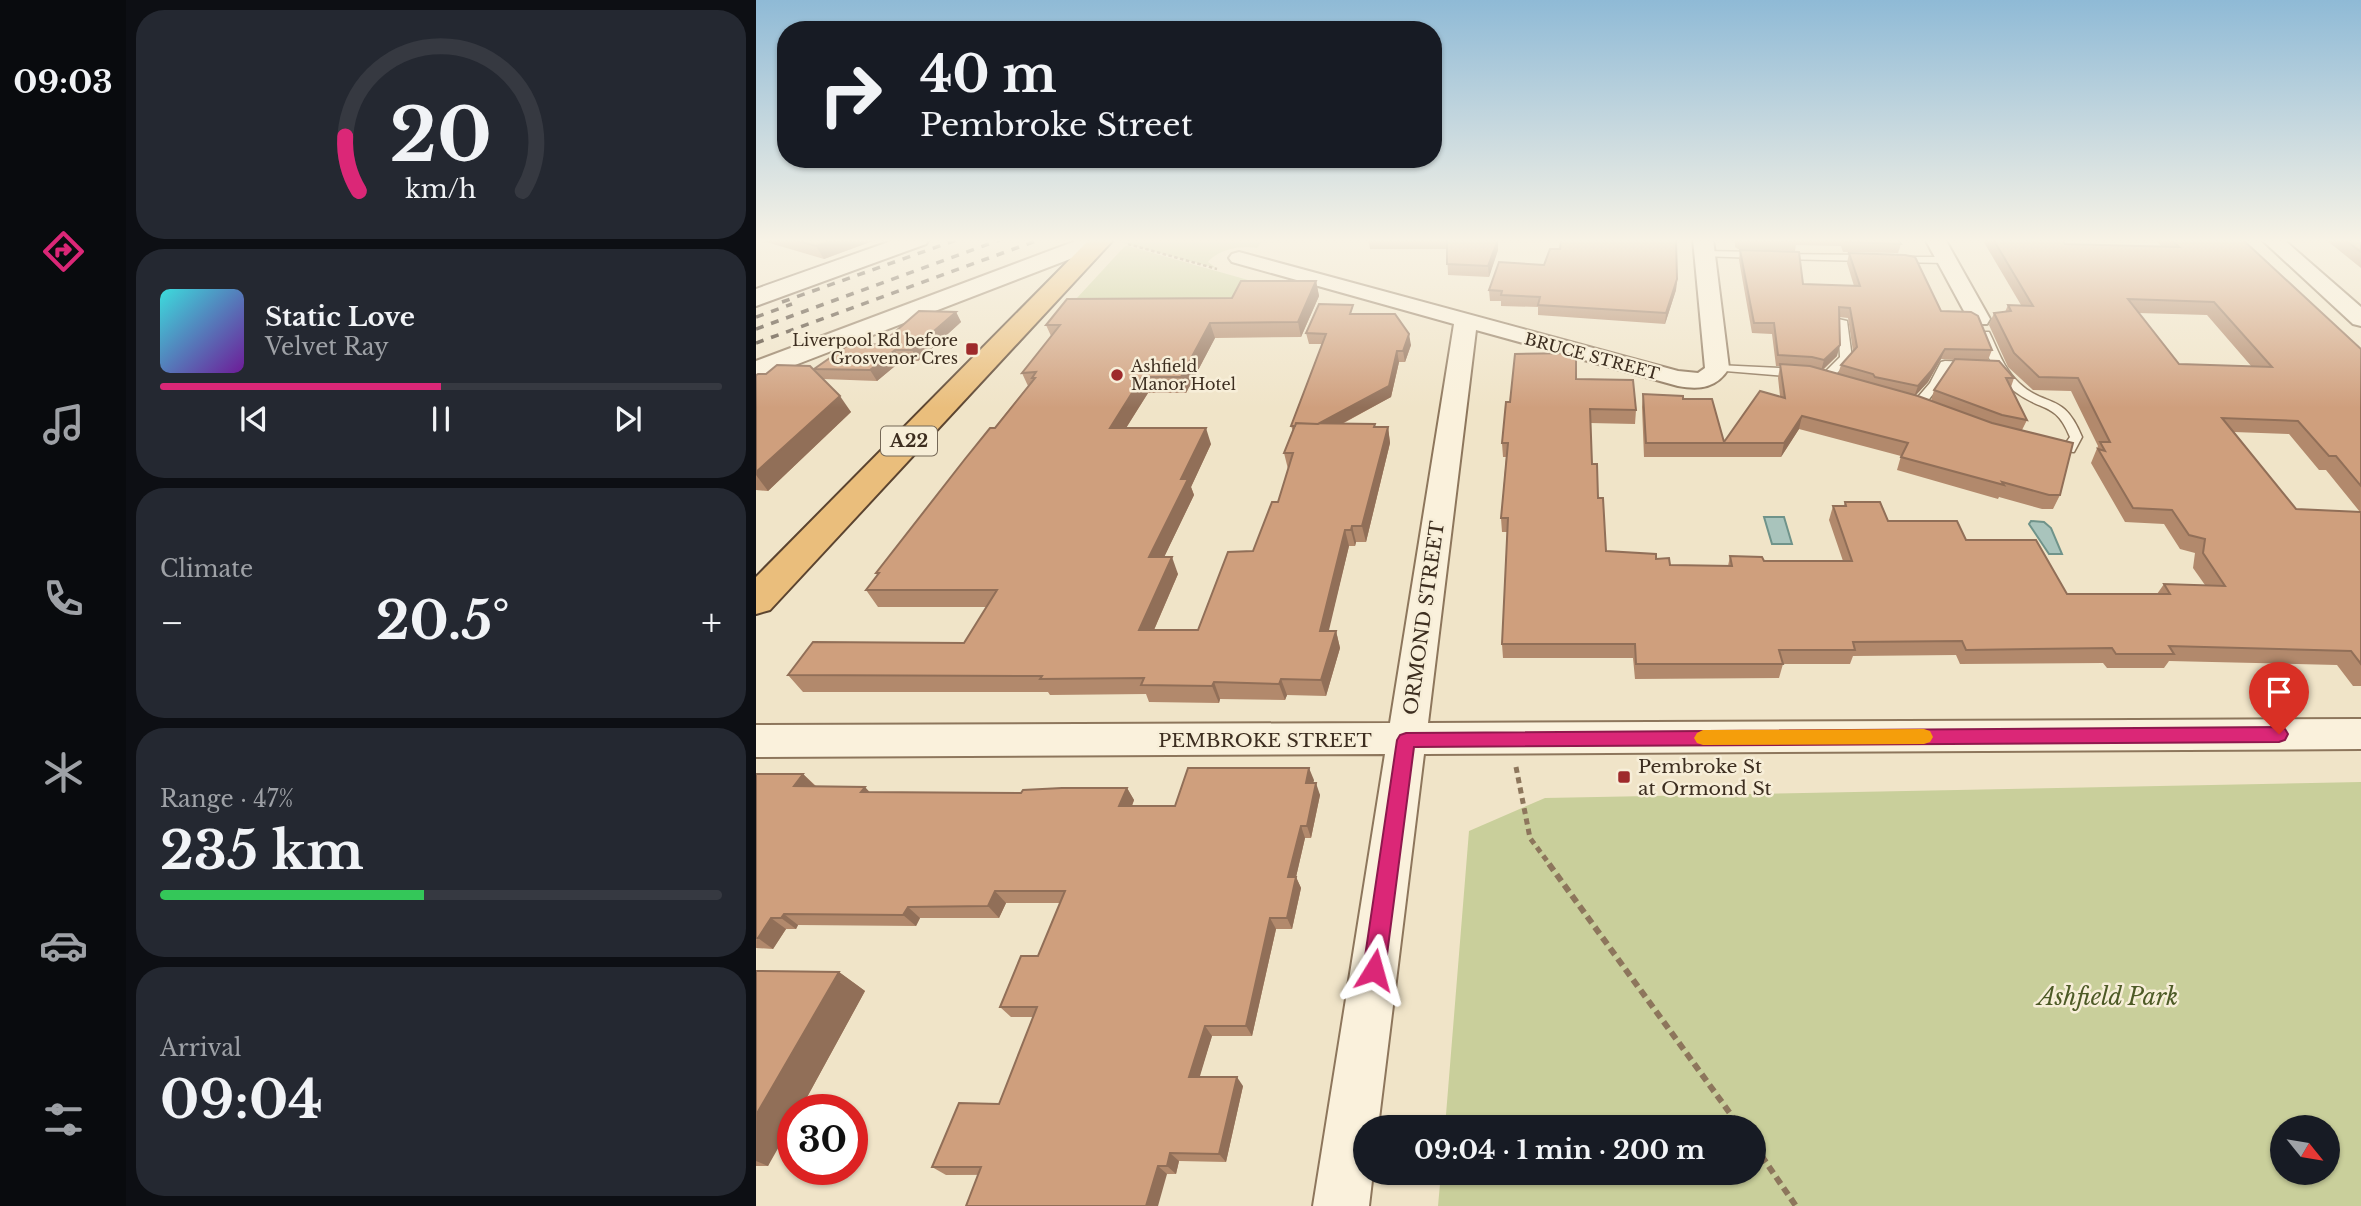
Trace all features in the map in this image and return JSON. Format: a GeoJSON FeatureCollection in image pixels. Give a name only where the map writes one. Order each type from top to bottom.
{"type":"FeatureCollection","features":[{"type":"Feature","properties":{"kind":"highway","name":"A22"},"geometry":{"type":"LineString","coordinates":[[756,600],[1048,295]]}},
{"type":"Feature","properties":{"kind":"street"},"geometry":{"type":"LineString","coordinates":[[756,371],[954,295]]}},
{"type":"Feature","properties":{"kind":"street","name":"BRUCE STREET"},"geometry":{"type":"LineString","coordinates":[[1373,295],[1672,377],[1710,374]]}},
{"type":"Feature","properties":{"kind":"street"},"geometry":{"type":"LineString","coordinates":[[1706,295],[1710,374]]}},
{"type":"Feature","properties":{"kind":"street"},"geometry":{"type":"LineString","coordinates":[[1966,295],[1979,319]]}},
{"type":"Feature","properties":{"kind":"street"},"geometry":{"type":"LineString","coordinates":[[2334,295],[2361,319]]}},
{"type":"Feature","properties":{"kind":"street","name":"ORMOND STREET"},"geometry":{"type":"LineString","coordinates":[[1341,1206],[1466,321]]}},
{"type":"Feature","properties":{"kind":"street","name":"PEMBROKE STREET"},"geometry":{"type":"LineString","coordinates":[[756,741],[2361,734]]}},
{"type":"Feature","properties":{"kind":"lane"},"geometry":{"type":"LineString","coordinates":[[1979,319],[1999,367],[2020,390],[2057,406],[2070,418],[2076,437],[2069,449],[2047,445]]}},
{"type":"Feature","properties":{"kind":"lane"},"geometry":{"type":"LineString","coordinates":[[1825,379],[1846,358],[1842,321]]}},
{"type":"Feature","properties":{"kind":"lane"},"geometry":{"type":"LineString","coordinates":[[1939,414],[1913,403],[1935,384],[1945,364],[1999,367]]}},
{"type":"Feature","properties":{"kind":"lane"},"geometry":{"type":"LineString","coordinates":[[1710,374],[1809,374],[1838,382]]}},
{"type":"Feature","properties":{"kind":"path"},"geometry":{"type":"LineString","coordinates":[[1510,739],[1530,838],[1731,1115]]}},
{"type":"Feature","properties":{"kind":"path"},"geometry":{"type":"LineString","coordinates":[[1766,1162],[1796,1206]]}},
{"type":"Feature","properties":{"kind":"green space"},"geometry":{"type":"Polygon","coordinates":[[[1079,295],[1240,295],[1231,312],[1064,312],[1079,295]]]}},
{"type":"Feature","properties":{"kind":"green space","name":"Ashfield Park"},"geometry":{"type":"Polygon","coordinates":[[[2361,782],[2361,1206],[1438,1206],[1440,1185],[1766,1185],[1766,1115],[1446,1115],[1469,831],[1545,798],[2361,782]]]}},
{"type":"Feature","properties":{"kind":"water"},"geometry":{"type":"Polygon","coordinates":[[[1764,517],[1784,517],[1792,544],[1772,544],[1764,517]]]}},
{"type":"Feature","properties":{"kind":"water"},"geometry":{"type":"Polygon","coordinates":[[[2031,521],[2044,522],[2051,528],[2062,554],[2049,554],[2029,524],[2031,521]]]}},
{"type":"Feature","properties":{"kind":"building"},"geometry":{"type":"Polygon","coordinates":[[[1233,295],[1310,295],[1298,322],[1210,323],[1181,377],[1142,377],[1110,428],[1206,428],[1181,479],[1188,479],[1149,557],[1172,557],[1139,630],[1198,630],[1228,552],[1253,551],[1272,502],[1278,502],[1293,453],[1284,453],[1296,423],[1375,424],[1374,427],[1388,427],[1362,526],[1352,526],[1351,530],[1345,530],[1320,631],[1336,631],[1321,680],[1281,679],[1279,684],[1214,682],[1212,686],[1141,685],[1144,678],[788,675],[813,642],[964,643],[997,590],[866,590],[879,573],[876,573],[965,459],[990,428],[995,428],[1035,378],[1032,378],[1036,372],[1022,373],[1060,325],[1046,325],[1067,299],[1232,298],[1233,295]]]}},
{"type":"Feature","properties":{"kind":"building"},"geometry":{"type":"Polygon","coordinates":[[[1506,295],[1672,295],[1666,313],[1538,305],[1540,297],[1506,295]]]}},
{"type":"Feature","properties":{"kind":"building"},"geometry":{"type":"Polygon","coordinates":[[[1749,295],[1933,295],[1941,311],[1971,312],[1978,316],[1992,350],[1945,349],[1918,386],[1875,377],[1873,374],[1841,365],[1857,347],[1850,308],[1839,307],[1840,345],[1824,360],[1778,355],[1774,323],[1754,323],[1749,295]]]}},
{"type":"Feature","properties":{"kind":"building"},"geometry":{"type":"Polygon","coordinates":[[[2027,295],[2303,295],[2361,349],[2361,486],[2336,456],[2329,456],[2298,421],[2222,418],[2296,509],[2361,512],[2361,664],[2351,651],[2169,646],[2174,654],[2116,654],[2112,648],[1966,650],[1962,641],[1853,642],[1855,650],[1779,650],[1783,664],[1636,664],[1635,644],[1502,644],[1508,518],[1501,518],[1508,443],[1502,443],[1515,354],[1576,353],[1576,379],[1633,380],[1636,410],[1590,409],[1592,464],[1597,464],[1598,498],[1603,498],[1606,551],[1656,554],[1656,559],[1669,558],[1670,565],[1732,566],[1730,556],[1762,557],[1764,561],[1852,561],[1833,506],[1846,506],[1845,502],[1880,502],[1888,521],[1957,521],[1966,540],[2036,540],[2067,594],[2170,594],[2164,584],[2225,586],[2203,553],[2205,539],[2189,535],[2172,510],[2133,508],[2098,449],[2105,451],[2100,442],[2110,442],[2078,378],[2039,377],[2014,353],[1994,313],[2011,311],[2008,305],[2033,306],[2027,295]],[[2128,299],[2179,364],[2272,367],[2214,302],[2128,299]]]}},
{"type":"Feature","properties":{"kind":"building"},"geometry":{"type":"Polygon","coordinates":[[[1319,304],[1353,305],[1350,314],[1395,314],[1409,334],[1403,351],[1397,351],[1389,386],[1318,424],[1296,423],[1291,426],[1326,334],[1306,333],[1319,304]]]}},
{"type":"Feature","properties":{"kind":"building"},"geometry":{"type":"Polygon","coordinates":[[[919,311],[956,312],[912,350],[895,350],[870,370],[814,369],[847,346],[881,344],[919,311]]]}},
{"type":"Feature","properties":{"kind":"building"},"geometry":{"type":"Polygon","coordinates":[[[1955,359],[1999,361],[2014,378],[2006,378],[2027,420],[2002,415],[1934,390],[1955,359]]]}},
{"type":"Feature","properties":{"kind":"building"},"geometry":{"type":"Polygon","coordinates":[[[1780,364],[1810,366],[1918,396],[1992,423],[2073,443],[2060,495],[2049,495],[2002,482],[2004,485],[1901,457],[1908,443],[1802,416],[1784,443],[1646,443],[1643,394],[1712,399],[1724,442],[1760,391],[1785,398],[1780,364]]]}},
{"type":"Feature","properties":{"kind":"building"},"geometry":{"type":"Polygon","coordinates":[[[777,365],[810,366],[840,396],[756,472],[756,375],[766,374],[777,365]]]}},
{"type":"Feature","properties":{"kind":"building"},"geometry":{"type":"Polygon","coordinates":[[[1188,768],[1309,768],[1306,783],[1316,783],[1307,826],[1301,826],[1288,877],[1296,877],[1287,918],[1270,918],[1246,1026],[1205,1026],[1189,1077],[1237,1077],[1219,1154],[1170,1153],[1167,1166],[1158,1166],[1146,1206],[966,1206],[981,1167],[932,1167],[959,1103],[999,1104],[1037,1007],[1000,1007],[1021,956],[1038,956],[1065,891],[995,891],[988,906],[908,907],[903,915],[784,914],[781,918],[771,918],[756,938],[756,774],[803,774],[794,786],[865,787],[861,792],[1021,793],[1023,790],[1062,788],[1127,788],[1119,806],[1175,806],[1188,768]]]}},
{"type":"Feature","properties":{"kind":"building"},"geometry":{"type":"Polygon","coordinates":[[[756,971],[839,972],[756,1115],[756,971]]]}},
{"type":"Feature","properties":{"kind":"railway"},"geometry":{"type":"LineString","coordinates":[[782,302],[801,295]]}},
{"type":"Feature","properties":{"kind":"railway"},"geometry":{"type":"LineString","coordinates":[[756,329],[848,295]]}},
{"type":"Feature","properties":{"kind":"railway"},"geometry":{"type":"LineString","coordinates":[[756,343],[887,295]]}},
{"type":"Feature","properties":{"kind":"railway"},"geometry":{"type":"LineString","coordinates":[[756,317],[792,304]]}},
{"type":"Feature","properties":{"kind":"slow traffic"},"geometry":{"type":"LineString","coordinates":[[1703,738],[1924,737]]}},
{"type":"Feature","properties":{"kind":"place","name":"Liverpool Rd before Grosvenor Cres"},"geometry":{"type":"Point","coordinates":[972,349]}},
{"type":"Feature","properties":{"kind":"place","name":"Ashfield Manor Hotel"},"geometry":{"type":"Point","coordinates":[1117,375]}},
{"type":"Feature","properties":{"kind":"place","name":"Pembroke St at Ormond St"},"geometry":{"type":"Point","coordinates":[1624,777]}},
{"type":"Feature","properties":{"kind":"route"},"geometry":{"type":"LineString","coordinates":[[1374,970],[1406,740],[2279,734]]}}]}
